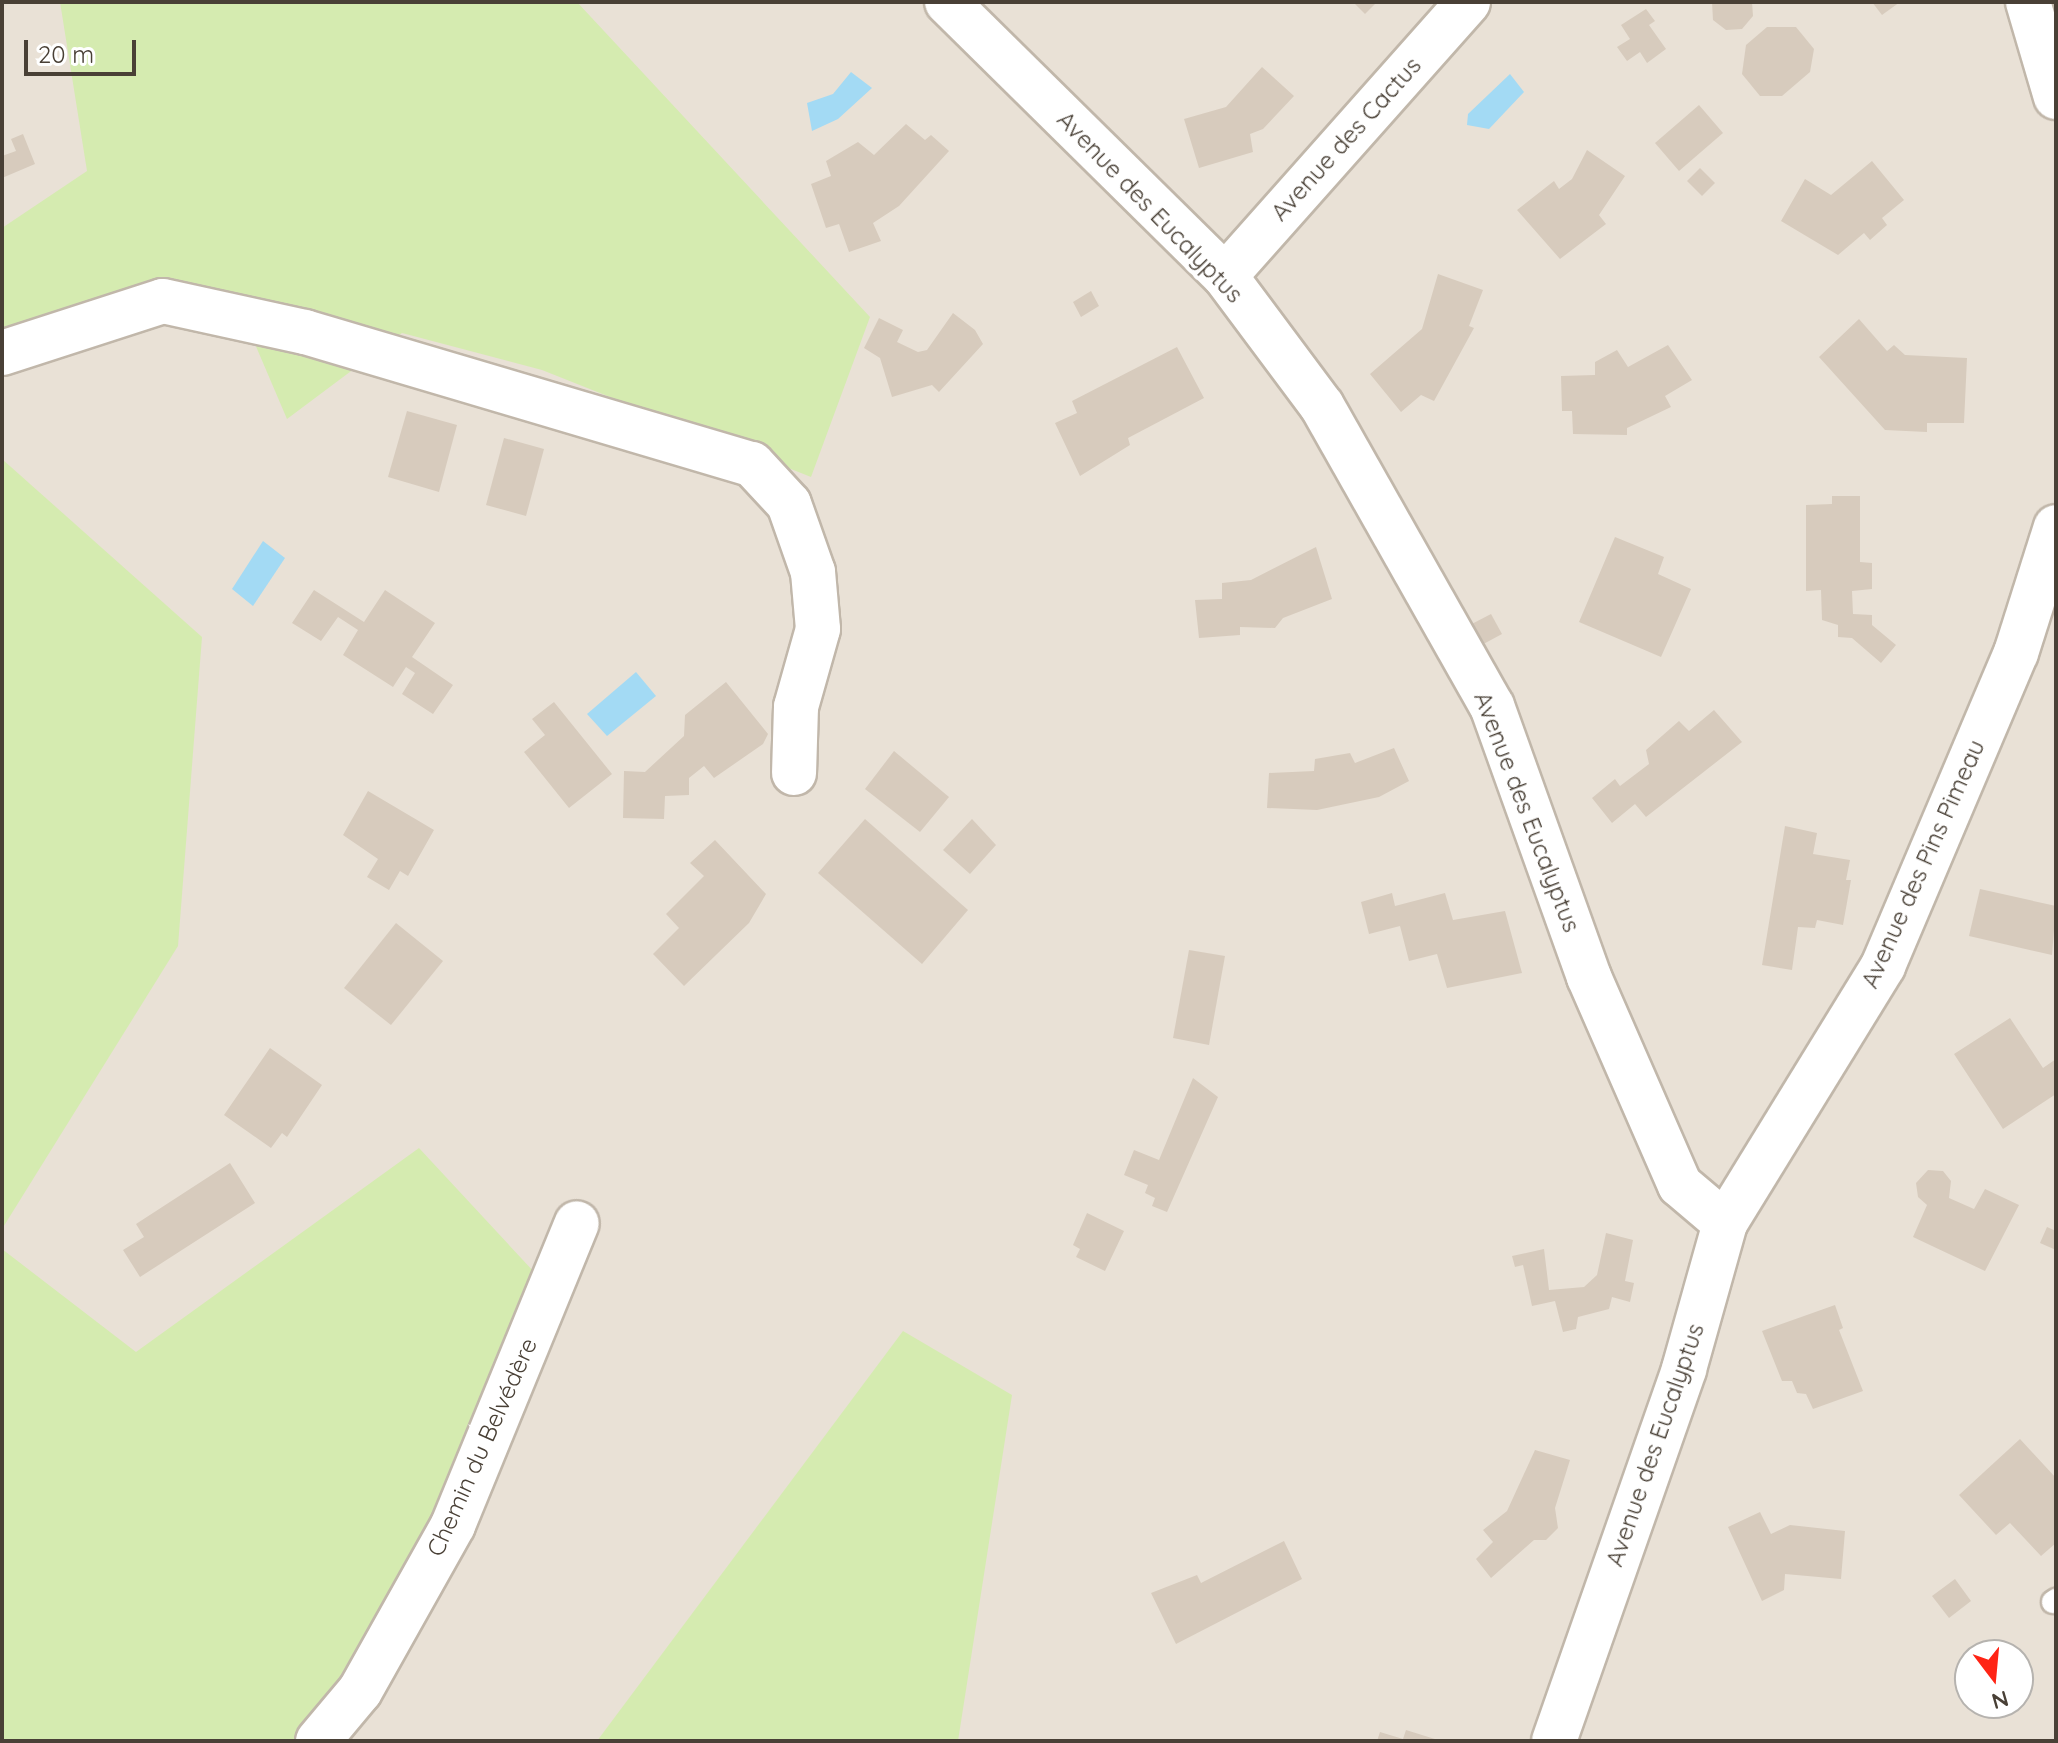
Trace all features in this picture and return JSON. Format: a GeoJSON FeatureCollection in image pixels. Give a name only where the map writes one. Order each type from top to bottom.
{"type":"FeatureCollection","features":[{"type":"Feature","properties":{"kind":"street","name":"Avenue des Eucalyptus"},"geometry":{"type":"LineString","coordinates":[[947,2],[1225,276],[1322,406],[1492,706],[1589,977],[1680,1185],[1725,1223],[1684,1369],[1554,1741]]}},
{"type":"Feature","properties":{"kind":"street","name":"Avenue des Cactus"},"geometry":{"type":"LineString","coordinates":[[1225,276],[1468,2]]}},
{"type":"Feature","properties":{"kind":"street"},"geometry":{"type":"LineString","coordinates":[[2028,2],[2056,97]]}},
{"type":"Feature","properties":{"kind":"street"},"geometry":{"type":"LineString","coordinates":[[2,353],[163,301],[305,332],[752,464],[789,504],[813,572],[818,629],[796,707],[794,773]]}},
{"type":"Feature","properties":{"kind":"street","name":"Avenue des Pins Pimeau"},"geometry":{"type":"LineString","coordinates":[[1725,1223],[1883,966],[2016,653],[2056,527]]}},
{"type":"Feature","properties":{"kind":"street","name":"Chemin du Belvédère"},"geometry":{"type":"LineString","coordinates":[[318,1741],[360,1691],[453,1525],[577,1223]]}},
{"type":"Feature","properties":{"kind":"shaded area"},"geometry":{"type":"Polygon","coordinates":[[[2,2],[2056,2],[2056,1741],[2,1741],[2,2]]]}},
{"type":"Feature","properties":{"kind":"green space"},"geometry":{"type":"Polygon","coordinates":[[[60,2],[577,2],[870,317],[811,477],[542,370],[402,333],[287,419],[234,295],[2,366],[2,228],[87,171],[60,2]]]}},
{"type":"Feature","properties":{"kind":"green space"},"geometry":{"type":"Polygon","coordinates":[[[2,459],[202,637],[178,946],[2,1229],[2,459]]]}},
{"type":"Feature","properties":{"kind":"green space"},"geometry":{"type":"Polygon","coordinates":[[[419,1148],[535,1273],[349,1741],[2,1741],[2,1249],[136,1352],[419,1148]]]}},
{"type":"Feature","properties":{"kind":"green space"},"geometry":{"type":"Polygon","coordinates":[[[903,1331],[1012,1395],[958,1741],[597,1741],[903,1331]]]}},
{"type":"Feature","properties":{"kind":"water"},"geometry":{"type":"Polygon","coordinates":[[[851,72],[872,88],[838,119],[812,131],[807,103],[833,94],[851,72]]]}},
{"type":"Feature","properties":{"kind":"water"},"geometry":{"type":"Polygon","coordinates":[[[1510,74],[1524,92],[1489,129],[1467,125],[1468,114],[1510,74]]]}},
{"type":"Feature","properties":{"kind":"water"},"geometry":{"type":"Polygon","coordinates":[[[263,541],[285,558],[253,606],[232,589],[263,541]]]}},
{"type":"Feature","properties":{"kind":"water"},"geometry":{"type":"Polygon","coordinates":[[[636,672],[656,696],[607,736],[587,714],[636,672]]]}},
{"type":"Feature","properties":{"kind":"building"},"geometry":{"type":"Polygon","coordinates":[[[1353,2],[1377,2],[1365,14],[1353,2]]]}},
{"type":"Feature","properties":{"kind":"building"},"geometry":{"type":"Polygon","coordinates":[[[1712,2],[1752,2],[1753,16],[1742,29],[1726,30],[1713,20],[1712,2]]]}},
{"type":"Feature","properties":{"kind":"building"},"geometry":{"type":"Polygon","coordinates":[[[1872,2],[1900,2],[1882,15],[1872,2]]]}},
{"type":"Feature","properties":{"kind":"building"},"geometry":{"type":"Polygon","coordinates":[[[1646,9],[1655,21],[1649,25],[1666,49],[1647,63],[1640,52],[1627,61],[1617,47],[1630,39],[1621,25],[1646,9]]]}},
{"type":"Feature","properties":{"kind":"building"},"geometry":{"type":"Polygon","coordinates":[[[1767,27],[1796,27],[1814,49],[1810,72],[1782,96],[1760,96],[1742,74],[1746,45],[1767,27]]]}},
{"type":"Feature","properties":{"kind":"building"},"geometry":{"type":"Polygon","coordinates":[[[1262,67],[1294,96],[1263,129],[1250,134],[1253,152],[1199,168],[1184,119],[1226,107],[1262,67]]]}},
{"type":"Feature","properties":{"kind":"building"},"geometry":{"type":"Polygon","coordinates":[[[1699,105],[1723,133],[1679,171],[1655,143],[1699,105]]]}},
{"type":"Feature","properties":{"kind":"building"},"geometry":{"type":"Polygon","coordinates":[[[906,124],[925,140],[931,135],[949,151],[899,206],[873,223],[881,241],[849,252],[839,224],[826,228],[811,184],[831,176],[826,161],[858,142],[874,155],[906,124]]]}},
{"type":"Feature","properties":{"kind":"building"},"geometry":{"type":"Polygon","coordinates":[[[23,134],[35,164],[2,178],[2,156],[16,151],[11,139],[23,134]]]}},
{"type":"Feature","properties":{"kind":"building"},"geometry":{"type":"Polygon","coordinates":[[[1587,150],[1625,176],[1599,215],[1606,224],[1560,259],[1517,210],[1554,181],[1559,189],[1572,179],[1587,150]]]}},
{"type":"Feature","properties":{"kind":"building"},"geometry":{"type":"Polygon","coordinates":[[[1872,161],[1904,200],[1882,218],[1887,225],[1870,240],[1864,233],[1838,255],[1781,221],[1805,179],[1831,195],[1872,161]]]}},
{"type":"Feature","properties":{"kind":"building"},"geometry":{"type":"Polygon","coordinates":[[[1700,168],[1715,183],[1702,196],[1687,181],[1700,168]]]}},
{"type":"Feature","properties":{"kind":"building"},"geometry":{"type":"Polygon","coordinates":[[[1438,274],[1483,290],[1469,326],[1474,328],[1434,401],[1421,395],[1401,412],[1370,374],[1422,329],[1438,274]]]}},
{"type":"Feature","properties":{"kind":"building"},"geometry":{"type":"Polygon","coordinates":[[[1091,291],[1099,306],[1081,317],[1073,302],[1091,291]]]}},
{"type":"Feature","properties":{"kind":"building"},"geometry":{"type":"Polygon","coordinates":[[[953,313],[975,330],[983,344],[939,392],[932,385],[892,397],[880,358],[864,348],[879,318],[903,330],[897,342],[918,352],[927,350],[953,313]]]}},
{"type":"Feature","properties":{"kind":"building"},"geometry":{"type":"Polygon","coordinates":[[[1859,319],[1887,351],[1894,345],[1905,355],[1967,358],[1964,423],[1927,423],[1927,432],[1885,430],[1819,357],[1859,319]]]}},
{"type":"Feature","properties":{"kind":"building"},"geometry":{"type":"Polygon","coordinates":[[[1668,345],[1692,380],[1665,396],[1671,407],[1627,428],[1627,435],[1573,434],[1572,411],[1562,411],[1561,376],[1595,375],[1595,362],[1617,350],[1628,367],[1668,345]]]}},
{"type":"Feature","properties":{"kind":"building"},"geometry":{"type":"Polygon","coordinates":[[[1177,347],[1204,398],[1128,438],[1130,445],[1080,476],[1055,423],[1077,413],[1072,401],[1177,347]]]}},
{"type":"Feature","properties":{"kind":"building"},"geometry":{"type":"Polygon","coordinates":[[[407,411],[457,425],[439,492],[388,477],[407,411]]]}},
{"type":"Feature","properties":{"kind":"building"},"geometry":{"type":"Polygon","coordinates":[[[504,438],[544,449],[526,516],[486,505],[504,438]]]}},
{"type":"Feature","properties":{"kind":"building"},"geometry":{"type":"Polygon","coordinates":[[[1832,496],[1860,496],[1860,562],[1872,563],[1872,589],[1852,591],[1853,614],[1872,615],[1872,625],[1896,645],[1881,663],[1852,638],[1838,637],[1838,625],[1822,620],[1821,590],[1806,591],[1806,505],[1832,504],[1832,496]]]}},
{"type":"Feature","properties":{"kind":"building"},"geometry":{"type":"Polygon","coordinates":[[[1615,537],[1664,557],[1658,574],[1691,589],[1661,657],[1579,622],[1615,537]]]}},
{"type":"Feature","properties":{"kind":"building"},"geometry":{"type":"Polygon","coordinates":[[[1316,547],[1332,599],[1283,618],[1275,628],[1240,627],[1240,635],[1199,638],[1195,600],[1222,599],[1222,583],[1251,580],[1316,547]]]}},
{"type":"Feature","properties":{"kind":"building"},"geometry":{"type":"Polygon","coordinates":[[[314,590],[364,622],[385,590],[435,623],[412,657],[453,685],[433,714],[402,694],[415,673],[406,667],[393,687],[343,655],[358,630],[338,617],[321,641],[292,623],[314,590]]]}},
{"type":"Feature","properties":{"kind":"building"},"geometry":{"type":"Polygon","coordinates":[[[1491,614],[1502,634],[1476,648],[1466,627],[1491,614]]]}},
{"type":"Feature","properties":{"kind":"building"},"geometry":{"type":"Polygon","coordinates":[[[726,682],[768,734],[763,744],[714,778],[704,766],[689,778],[689,795],[665,796],[664,819],[623,818],[624,771],[645,772],[684,736],[685,715],[726,682]]]}},
{"type":"Feature","properties":{"kind":"building"},"geometry":{"type":"Polygon","coordinates":[[[554,702],[612,774],[569,808],[524,752],[545,735],[532,719],[554,702]]]}},
{"type":"Feature","properties":{"kind":"building"},"geometry":{"type":"Polygon","coordinates":[[[1714,710],[1742,742],[1646,817],[1635,804],[1612,823],[1592,798],[1615,779],[1620,786],[1649,764],[1646,750],[1679,721],[1689,731],[1714,710]]]}},
{"type":"Feature","properties":{"kind":"building"},"geometry":{"type":"Polygon","coordinates":[[[1394,748],[1409,781],[1379,797],[1317,810],[1267,808],[1269,773],[1314,771],[1315,759],[1350,753],[1355,763],[1394,748]]]}},
{"type":"Feature","properties":{"kind":"building"},"geometry":{"type":"Polygon","coordinates":[[[894,751],[949,797],[920,832],[865,789],[894,751]]]}},
{"type":"Feature","properties":{"kind":"building"},"geometry":{"type":"Polygon","coordinates":[[[368,791],[434,830],[408,876],[400,871],[389,890],[367,877],[378,859],[343,835],[368,791]]]}},
{"type":"Feature","properties":{"kind":"building"},"geometry":{"type":"Polygon","coordinates":[[[865,819],[968,910],[922,964],[818,873],[865,819]]]}},
{"type":"Feature","properties":{"kind":"building"},"geometry":{"type":"Polygon","coordinates":[[[972,819],[996,845],[970,874],[943,850],[972,819]]]}},
{"type":"Feature","properties":{"kind":"building"},"geometry":{"type":"Polygon","coordinates":[[[1785,826],[1817,833],[1813,854],[1850,860],[1846,880],[1851,880],[1843,925],[1817,920],[1815,928],[1798,927],[1792,970],[1762,965],[1785,826]]]}},
{"type":"Feature","properties":{"kind":"building"},"geometry":{"type":"Polygon","coordinates":[[[715,840],[766,894],[749,923],[684,986],[653,954],[679,928],[666,914],[704,876],[690,863],[715,840]]]}},
{"type":"Feature","properties":{"kind":"building"},"geometry":{"type":"Polygon","coordinates":[[[1980,889],[2056,906],[2052,955],[1969,936],[1980,889]]]}},
{"type":"Feature","properties":{"kind":"building"},"geometry":{"type":"Polygon","coordinates":[[[1392,893],[1395,906],[1445,893],[1453,920],[1505,911],[1522,973],[1447,988],[1437,954],[1409,961],[1400,926],[1369,934],[1361,902],[1392,893]]]}},
{"type":"Feature","properties":{"kind":"building"},"geometry":{"type":"Polygon","coordinates":[[[396,923],[443,961],[391,1025],[344,988],[396,923]]]}},
{"type":"Feature","properties":{"kind":"building"},"geometry":{"type":"Polygon","coordinates":[[[1189,950],[1225,956],[1209,1045],[1173,1038],[1189,950]]]}},
{"type":"Feature","properties":{"kind":"building"},"geometry":{"type":"Polygon","coordinates":[[[2010,1018],[2043,1068],[2056,1059],[2056,1094],[2003,1129],[1954,1054],[2010,1018]]]}},
{"type":"Feature","properties":{"kind":"building"},"geometry":{"type":"Polygon","coordinates":[[[270,1048],[322,1085],[287,1137],[282,1133],[271,1148],[224,1115],[270,1048]]]}},
{"type":"Feature","properties":{"kind":"building"},"geometry":{"type":"Polygon","coordinates":[[[1193,1078],[1218,1097],[1167,1212],[1152,1206],[1155,1198],[1145,1193],[1148,1185],[1124,1175],[1134,1150],[1159,1160],[1193,1078]]]}},
{"type":"Feature","properties":{"kind":"building"},"geometry":{"type":"Polygon","coordinates":[[[230,1163],[255,1203],[140,1277],[123,1250],[144,1237],[136,1224],[230,1163]]]}},
{"type":"Feature","properties":{"kind":"building"},"geometry":{"type":"Polygon","coordinates":[[[1928,1170],[1943,1171],[1951,1181],[1949,1198],[1974,1209],[1985,1189],[2019,1205],[1985,1271],[1913,1237],[1927,1205],[1918,1197],[1916,1183],[1928,1170]]]}},
{"type":"Feature","properties":{"kind":"building"},"geometry":{"type":"Polygon","coordinates":[[[1087,1213],[1124,1231],[1105,1271],[1076,1257],[1080,1249],[1073,1245],[1087,1213]]]}},
{"type":"Feature","properties":{"kind":"building"},"geometry":{"type":"Polygon","coordinates":[[[2047,1227],[2056,1231],[2056,1250],[2040,1243],[2047,1227]]]}},
{"type":"Feature","properties":{"kind":"building"},"geometry":{"type":"Polygon","coordinates":[[[1606,1233],[1633,1240],[1625,1281],[1634,1283],[1630,1302],[1612,1297],[1609,1309],[1578,1317],[1576,1329],[1563,1332],[1555,1301],[1532,1306],[1523,1265],[1515,1267],[1512,1256],[1544,1249],[1549,1290],[1584,1287],[1597,1275],[1606,1233]]]}},
{"type":"Feature","properties":{"kind":"building"},"geometry":{"type":"Polygon","coordinates":[[[1835,1305],[1843,1328],[1839,1330],[1863,1391],[1813,1409],[1806,1394],[1797,1393],[1792,1381],[1782,1381],[1762,1331],[1835,1305]]]}},
{"type":"Feature","properties":{"kind":"building"},"geometry":{"type":"Polygon","coordinates":[[[2020,1439],[2056,1478],[2056,1543],[2041,1556],[2010,1523],[1996,1535],[1959,1495],[2020,1439]]]}},
{"type":"Feature","properties":{"kind":"building"},"geometry":{"type":"Polygon","coordinates":[[[1535,1450],[1570,1460],[1555,1508],[1558,1528],[1546,1540],[1534,1540],[1491,1578],[1476,1559],[1493,1542],[1483,1530],[1507,1511],[1535,1450]]]}},
{"type":"Feature","properties":{"kind":"building"},"geometry":{"type":"Polygon","coordinates":[[[1760,1512],[1771,1534],[1790,1525],[1845,1531],[1841,1579],[1785,1574],[1784,1590],[1762,1601],[1728,1527],[1760,1512]]]}},
{"type":"Feature","properties":{"kind":"building"},"geometry":{"type":"Polygon","coordinates":[[[1284,1541],[1302,1579],[1176,1644],[1151,1593],[1197,1575],[1201,1583],[1284,1541]]]}},
{"type":"Feature","properties":{"kind":"building"},"geometry":{"type":"Polygon","coordinates":[[[1955,1579],[1971,1601],[1949,1618],[1932,1596],[1955,1579]]]}},
{"type":"Feature","properties":{"kind":"building"},"geometry":{"type":"Polygon","coordinates":[[[1406,1730],[1438,1741],[1377,1741],[1380,1732],[1403,1739],[1406,1730]]]}}]}
